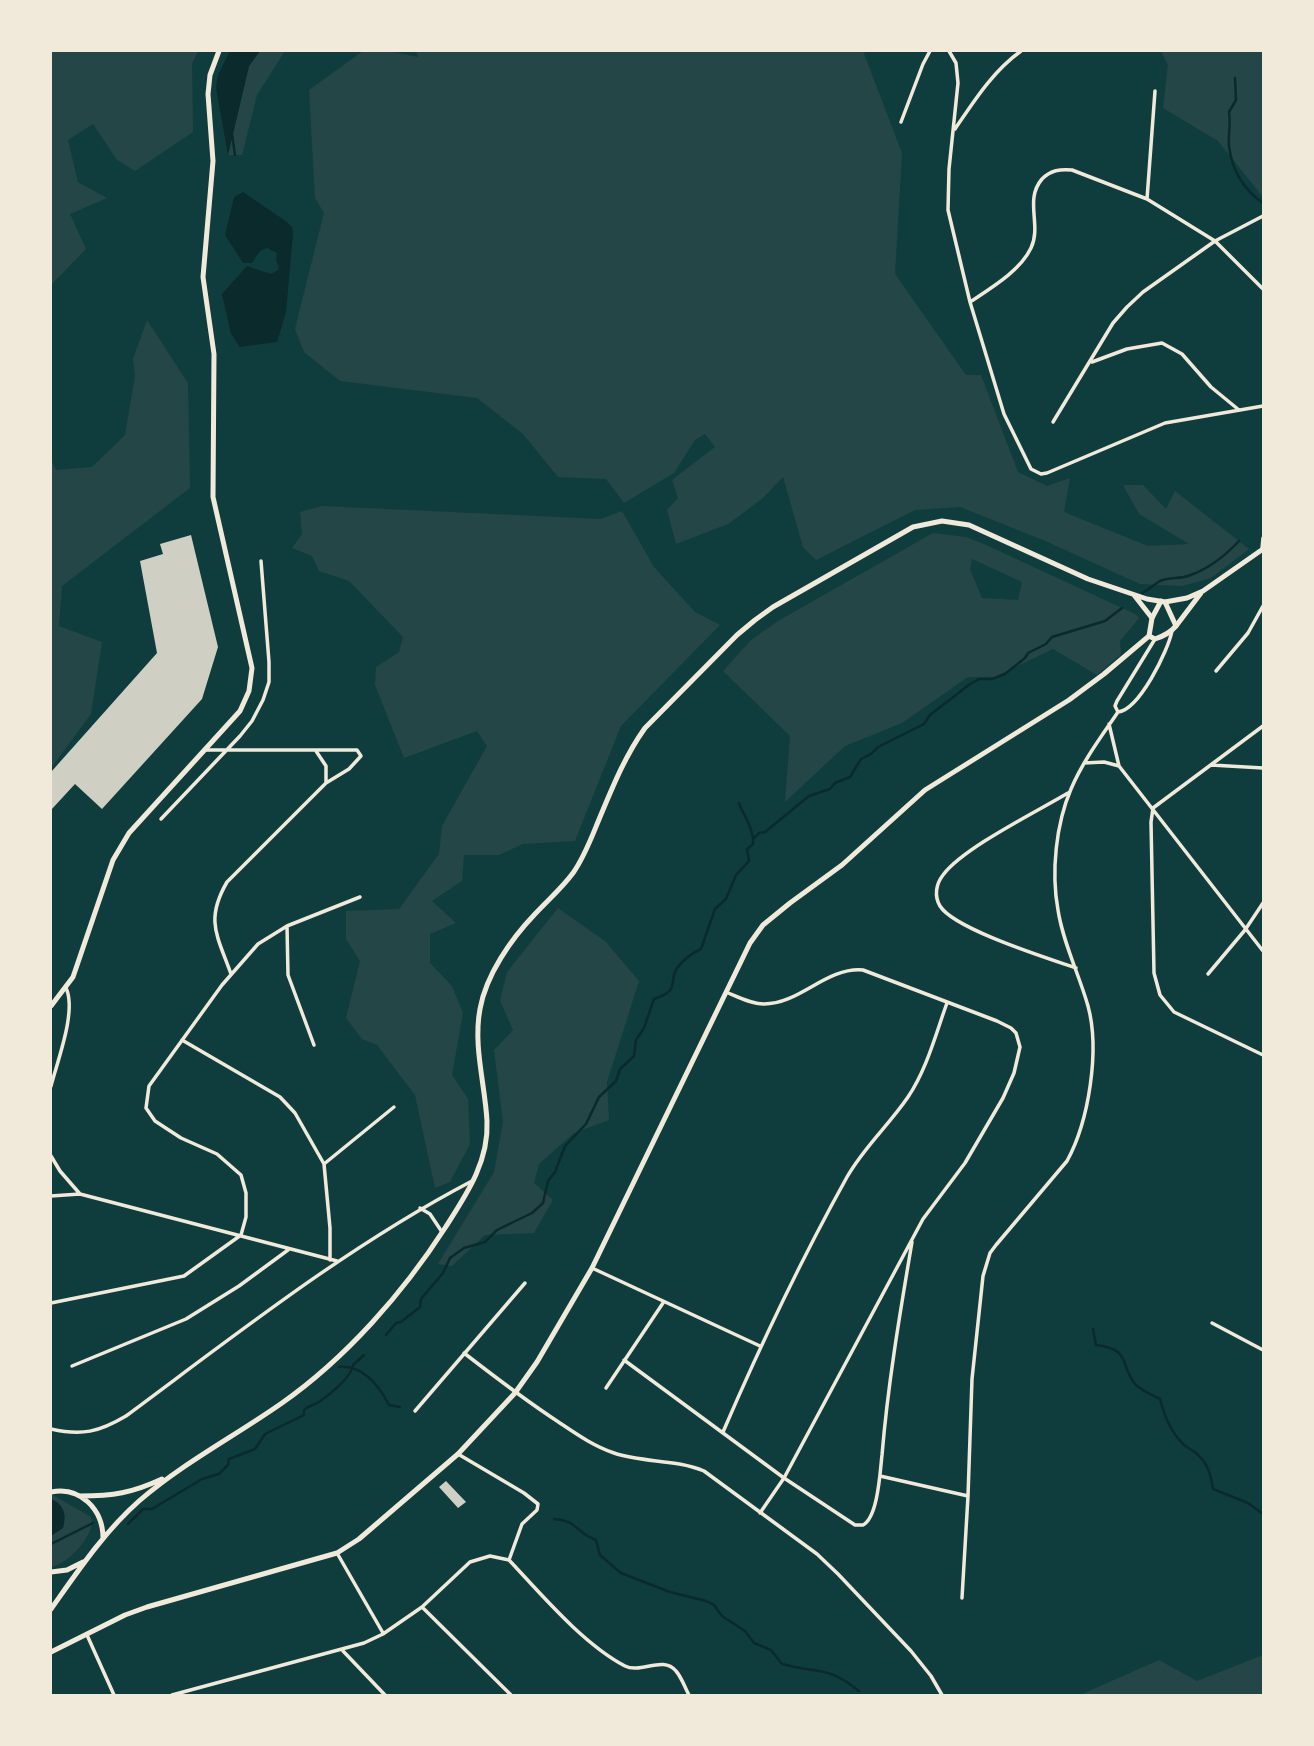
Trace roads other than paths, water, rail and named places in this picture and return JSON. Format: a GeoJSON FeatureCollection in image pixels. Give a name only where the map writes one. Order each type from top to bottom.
{"type":"FeatureCollection","features":[{"type":"Feature","properties":{"kind":"main road"},"geometry":{"type":"LineString","coordinates":[[51,1006],[77,969],[113,860],[128,833],[231,722],[246,700],[253,668],[213,497],[214,354],[203,277],[213,161],[208,94],[210,75],[219,51]]}},
{"type":"Feature","properties":{"kind":"main road"},"geometry":{"type":"LineString","coordinates":[[51,1609],[103,1538],[132,1508],[171,1475],[284,1402],[376,1320],[396,1297],[442,1232],[475,1179],[487,1135],[477,1030],[480,1008],[489,982],[514,939],[575,871],[587,850],[622,763],[639,736],[737,635],[773,607],[913,527],[942,521],[969,525],[1088,579],[1163,602],[1187,598],[1203,591],[1263,549]]}},
{"type":"Feature","properties":{"kind":"main road"},"geometry":{"type":"LineString","coordinates":[[51,1651],[147,1607],[337,1553],[359,1539],[458,1454],[514,1393],[537,1362],[592,1268],[750,943],[763,925],[842,865],[925,790],[1069,700],[1152,637],[1174,629],[1203,591]]}},
{"type":"Feature","properties":{"kind":"main road"},"geometry":{"type":"LineString","coordinates":[[1134,595],[1152,618]]}},
{"type":"Feature","properties":{"kind":"main road"},"geometry":{"type":"LineString","coordinates":[[1152,637],[1152,618],[1163,602]]}},
{"type":"Feature","properties":{"kind":"main road"},"geometry":{"type":"LineString","coordinates":[[1163,602],[1174,629]]}},
{"type":"Feature","properties":{"kind":"main road"},"geometry":{"type":"LineString","coordinates":[[51,1486],[54,1491],[80,1496],[118,1495],[171,1475]]}},
{"type":"Feature","properties":{"kind":"main road"},"geometry":{"type":"LineString","coordinates":[[80,1496],[96,1510],[103,1528],[103,1538]]}},
{"type":"Feature","properties":{"kind":"main road"},"geometry":{"type":"LineString","coordinates":[[51,1572],[67,1570],[85,1561]]}},
{"type":"Feature","properties":{"kind":"street"},"geometry":{"type":"LineString","coordinates":[[901,122],[930,51]]}},
{"type":"Feature","properties":{"kind":"street"},"geometry":{"type":"LineString","coordinates":[[949,51],[956,63],[958,83],[947,186],[948,210],[970,302],[1004,414],[1031,469],[1041,474],[1047,473],[1165,423],[1263,406]]}},
{"type":"Feature","properties":{"kind":"street"},"geometry":{"type":"LineString","coordinates":[[954,131],[992,78],[1008,60],[1021,51]]}},
{"type":"Feature","properties":{"kind":"street"},"geometry":{"type":"LineString","coordinates":[[1147,199],[1155,91]]}},
{"type":"Feature","properties":{"kind":"street"},"geometry":{"type":"LineString","coordinates":[[970,302],[1003,278],[1031,249],[1035,237],[1033,198],[1038,184],[1055,170],[1072,170],[1147,199],[1215,241],[1263,289]]}},
{"type":"Feature","properties":{"kind":"street"},"geometry":{"type":"LineString","coordinates":[[1053,422],[1113,323],[1143,292],[1215,241],[1263,216]]}},
{"type":"Feature","properties":{"kind":"street"},"geometry":{"type":"LineString","coordinates":[[1090,363],[1136,347],[1162,343],[1181,354],[1210,387],[1240,410]]}},
{"type":"Feature","properties":{"kind":"street"},"geometry":{"type":"LineString","coordinates":[[1263,538],[1263,549]]}},
{"type":"Feature","properties":{"kind":"street"},"geometry":{"type":"LineString","coordinates":[[161,819],[252,721],[263,700],[269,682],[270,662],[261,561]]}},
{"type":"Feature","properties":{"kind":"street"},"geometry":{"type":"LineString","coordinates":[[1216,671],[1241,642],[1263,606]]}},
{"type":"Feature","properties":{"kind":"street"},"geometry":{"type":"LineString","coordinates":[[962,1598],[972,1379],[983,1276],[987,1261],[996,1245],[1067,1161],[1080,1132],[1094,1055],[1091,1020],[1058,909],[1056,878],[1059,834],[1070,792],[1084,763],[1118,712],[1129,706],[1157,669],[1174,629]]}},
{"type":"Feature","properties":{"kind":"street"},"geometry":{"type":"LineString","coordinates":[[1118,712],[1115,706],[1117,701],[1152,637]]}},
{"type":"Feature","properties":{"kind":"street"},"geometry":{"type":"LineString","coordinates":[[1110,724],[1119,766],[1263,951]]}},
{"type":"Feature","properties":{"kind":"street"},"geometry":{"type":"LineString","coordinates":[[1263,726],[1153,808],[1151,822],[1154,973],[1160,995],[1174,1012],[1263,1055]]}},
{"type":"Feature","properties":{"kind":"street"},"geometry":{"type":"LineString","coordinates":[[205,750],[357,750],[361,753],[358,761],[326,783],[227,882],[217,900],[213,917],[231,974]]}},
{"type":"Feature","properties":{"kind":"street"},"geometry":{"type":"LineString","coordinates":[[316,751],[326,766],[326,783]]}},
{"type":"Feature","properties":{"kind":"street"},"geometry":{"type":"LineString","coordinates":[[1084,763],[1104,762],[1119,766]]}},
{"type":"Feature","properties":{"kind":"street"},"geometry":{"type":"LineString","coordinates":[[1209,765],[1263,768]]}},
{"type":"Feature","properties":{"kind":"street"},"geometry":{"type":"LineString","coordinates":[[1070,792],[973,849],[953,864],[938,883],[936,894],[940,905],[959,922],[1076,968]]}},
{"type":"Feature","properties":{"kind":"street"},"geometry":{"type":"LineString","coordinates":[[51,1303],[184,1276],[242,1235],[246,1217],[246,1193],[241,1175],[217,1154],[165,1129],[155,1121],[146,1108],[149,1086],[231,974],[258,944],[287,926],[360,897]]}},
{"type":"Feature","properties":{"kind":"street"},"geometry":{"type":"LineString","coordinates":[[1208,974],[1245,930],[1263,903]]}},
{"type":"Feature","properties":{"kind":"street"},"geometry":{"type":"LineString","coordinates":[[287,926],[288,975],[314,1045]]}},
{"type":"Feature","properties":{"kind":"street"},"geometry":{"type":"LineString","coordinates":[[726,992],[751,1002],[774,1003],[821,980],[853,969],[875,973],[1011,1028],[1019,1040],[1020,1054],[1014,1073],[981,1137],[913,1236],[784,1478],[760,1513]]}},
{"type":"Feature","properties":{"kind":"street"},"geometry":{"type":"LineString","coordinates":[[51,1086],[68,1018],[70,1002],[66,988]]}},
{"type":"Feature","properties":{"kind":"street"},"geometry":{"type":"LineString","coordinates":[[723,1432],[760,1346],[849,1174],[877,1134],[909,1096],[947,1003]]}},
{"type":"Feature","properties":{"kind":"street"},"geometry":{"type":"LineString","coordinates":[[182,1040],[280,1097],[295,1113],[324,1164],[330,1260]]}},
{"type":"Feature","properties":{"kind":"street"},"geometry":{"type":"LineString","coordinates":[[324,1164],[394,1107]]}},
{"type":"Feature","properties":{"kind":"street"},"geometry":{"type":"LineString","coordinates":[[51,1156],[80,1194]]}},
{"type":"Feature","properties":{"kind":"street"},"geometry":{"type":"LineString","coordinates":[[51,1429],[86,1433],[106,1427],[126,1416],[337,1261],[420,1208],[475,1179]]}},
{"type":"Feature","properties":{"kind":"street"},"geometry":{"type":"LineString","coordinates":[[51,1196],[80,1194],[337,1261]]}},
{"type":"Feature","properties":{"kind":"street"},"geometry":{"type":"LineString","coordinates":[[420,1208],[430,1214],[442,1232]]}},
{"type":"Feature","properties":{"kind":"street"},"geometry":{"type":"LineString","coordinates":[[624,1360],[784,1478],[855,1525],[863,1525],[871,1518],[880,1476],[887,1396],[913,1236]]}},
{"type":"Feature","properties":{"kind":"street"},"geometry":{"type":"LineString","coordinates":[[72,1366],[186,1319],[239,1286],[288,1250]]}},
{"type":"Feature","properties":{"kind":"street"},"geometry":{"type":"LineString","coordinates":[[592,1268],[760,1346]]}},
{"type":"Feature","properties":{"kind":"street"},"geometry":{"type":"LineString","coordinates":[[415,1411],[525,1283]]}},
{"type":"Feature","properties":{"kind":"street"},"geometry":{"type":"LineString","coordinates":[[606,1388],[663,1303]]}},
{"type":"Feature","properties":{"kind":"street"},"geometry":{"type":"LineString","coordinates":[[1212,1323],[1263,1350]]}},
{"type":"Feature","properties":{"kind":"street"},"geometry":{"type":"LineString","coordinates":[[464,1353],[514,1393],[581,1437],[610,1452],[628,1458],[704,1471],[817,1554],[911,1651],[942,1695]]}},
{"type":"Feature","properties":{"kind":"street"},"geometry":{"type":"LineString","coordinates":[[458,1454],[524,1493],[539,1505],[522,1524],[509,1560]]}},
{"type":"Feature","properties":{"kind":"street"},"geometry":{"type":"LineString","coordinates":[[880,1476],[968,1496]]}},
{"type":"Feature","properties":{"kind":"street"},"geometry":{"type":"LineString","coordinates":[[337,1553],[383,1634]]}},
{"type":"Feature","properties":{"kind":"street"},"geometry":{"type":"LineString","coordinates":[[172,1695],[343,1650],[383,1634],[422,1607],[470,1562],[490,1556],[509,1560],[544,1598],[601,1651],[631,1668],[664,1665],[672,1668],[689,1695]]}},
{"type":"Feature","properties":{"kind":"street"},"geometry":{"type":"LineString","coordinates":[[422,1607],[511,1695]]}},
{"type":"Feature","properties":{"kind":"street"},"geometry":{"type":"LineString","coordinates":[[86,1633],[114,1695]]}},
{"type":"Feature","properties":{"kind":"street"},"geometry":{"type":"LineString","coordinates":[[343,1650],[385,1695]]}},
{"type":"Feature","properties":{"kind":"waterway"},"geometry":{"type":"LineString","coordinates":[[1235,78],[1236,100],[1229,112],[1231,155],[1240,179],[1263,203]]}},
{"type":"Feature","properties":{"kind":"waterway"},"geometry":{"type":"LineString","coordinates":[[232,134],[235,155]]}},
{"type":"Feature","properties":{"kind":"waterway"},"geometry":{"type":"LineString","coordinates":[[1142,593],[1160,581],[1185,577],[1203,570],[1239,541]]}},
{"type":"Feature","properties":{"kind":"waterway"},"geometry":{"type":"LineString","coordinates":[[386,1335],[396,1323],[420,1307],[421,1299],[443,1273],[450,1258],[464,1248],[485,1242],[497,1230],[532,1213],[543,1203],[548,1181],[555,1172],[565,1146],[586,1124],[599,1097],[616,1081],[620,1069],[634,1056],[636,1040],[644,1028],[654,999],[671,989],[677,968],[701,949],[715,909],[726,899],[736,875],[749,861],[747,849],[759,833],[765,832],[809,796],[830,789],[835,783],[850,777],[861,759],[878,747],[924,724],[930,715],[970,684],[979,679],[992,679],[1005,674],[1028,653],[1046,644],[1052,637],[1105,621],[1122,608]]}},
{"type":"Feature","properties":{"kind":"waterway"},"geometry":{"type":"LineString","coordinates":[[739,803],[753,838]]}},
{"type":"Feature","properties":{"kind":"waterway"},"geometry":{"type":"LineString","coordinates":[[1093,1329],[1096,1345],[1108,1347],[1120,1354],[1136,1385],[1160,1399],[1175,1434],[1206,1466],[1213,1489],[1248,1503],[1263,1514]]}},
{"type":"Feature","properties":{"kind":"waterway"},"geometry":{"type":"LineString","coordinates":[[128,1524],[143,1509],[152,1509],[202,1479],[219,1474],[228,1465],[229,1459],[255,1449],[265,1434],[304,1415],[304,1410],[319,1402],[339,1385],[364,1355]]}},
{"type":"Feature","properties":{"kind":"waterway"},"geometry":{"type":"LineString","coordinates":[[339,1367],[348,1367],[363,1373],[375,1384],[389,1405],[400,1407]]}},
{"type":"Feature","properties":{"kind":"waterway"},"geometry":{"type":"LineString","coordinates":[[554,1519],[568,1522],[596,1540],[600,1555],[621,1573],[714,1605],[722,1616],[745,1631],[754,1643],[771,1650],[782,1664],[829,1673],[859,1691]]}},
{"type":"Feature","properties":{"kind":"waterway"},"geometry":{"type":"LineString","coordinates":[[51,1544],[93,1523]]}}]}
